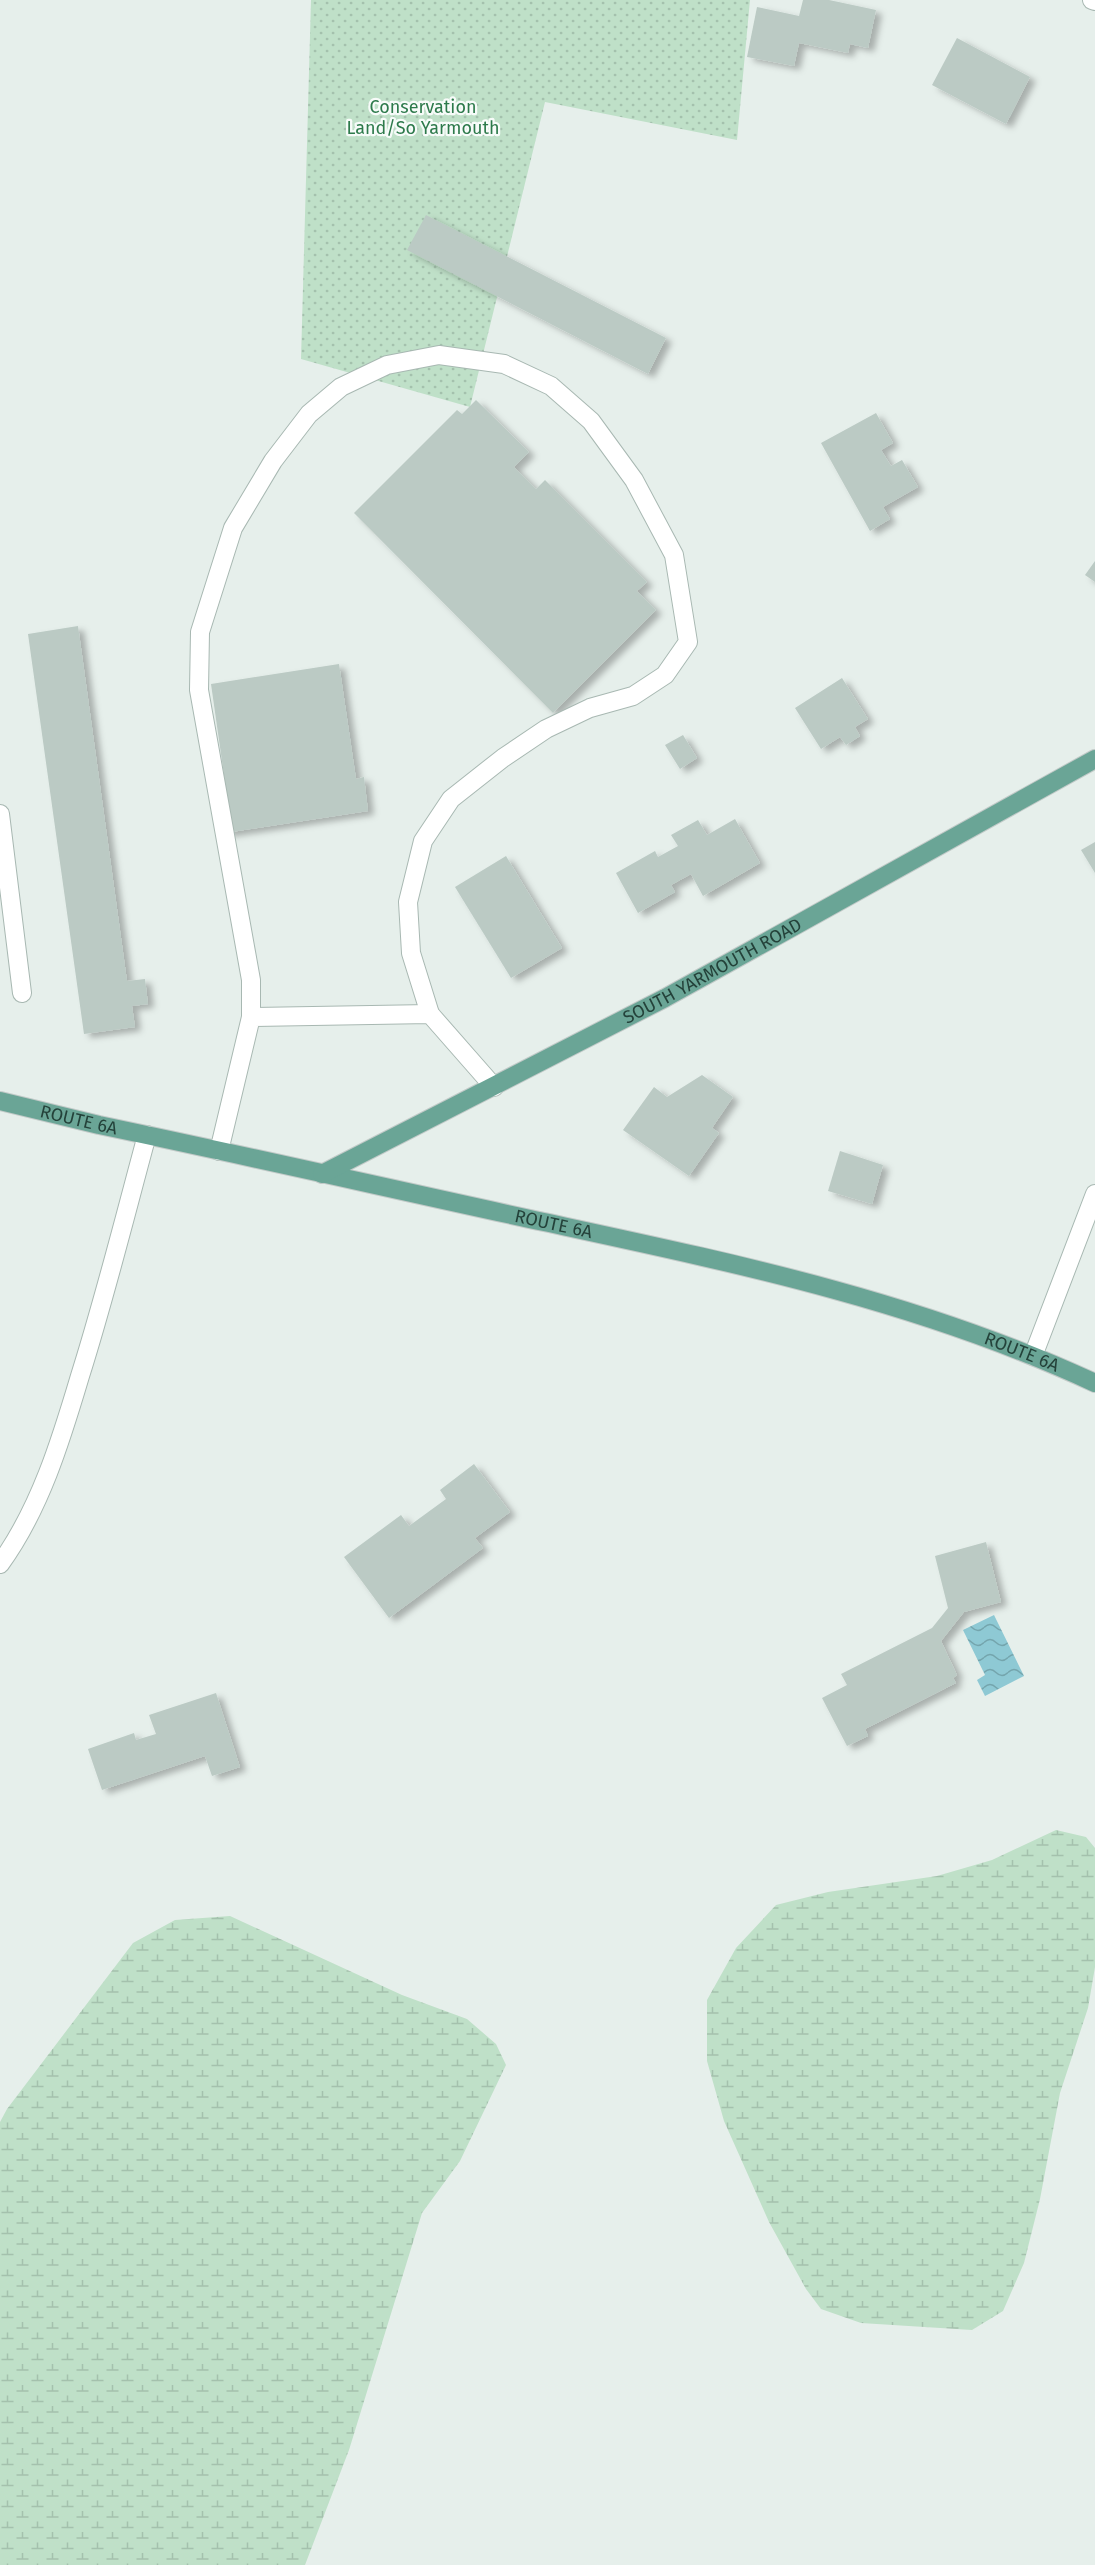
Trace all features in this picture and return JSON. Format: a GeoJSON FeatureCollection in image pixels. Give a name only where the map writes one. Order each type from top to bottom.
{"type":"FeatureCollection","features":[{"type":"Feature","properties":{"kind":"main road","name":"SOUTH YARMOUTH ROAD"},"geometry":{"type":"LineString","coordinates":[[322,1174],[665,998],[1095,759]]}},
{"type":"Feature","properties":{"kind":"main road","name":"ROUTE 6A"},"geometry":{"type":"LineString","coordinates":[[0,1101],[322,1174],[740,1264],[905,1309],[980,1334],[1095,1383]]}},
{"type":"Feature","properties":{"kind":"lane"},"geometry":{"type":"LineString","coordinates":[[219,1151],[251,1017],[252,980],[199,690],[200,632],[233,528],[273,461],[309,414],[341,387],[387,365],[439,355],[504,364],[551,386],[591,421],[634,480],[674,555],[688,642],[664,675],[633,696],[590,708],[546,729],[503,758],[451,799],[423,841],[408,902],[411,953],[430,1014],[494,1087]]}},
{"type":"Feature","properties":{"kind":"lane"},"geometry":{"type":"LineString","coordinates":[[0,814],[22,993]]}},
{"type":"Feature","properties":{"kind":"lane"},"geometry":{"type":"LineString","coordinates":[[251,1017],[430,1014]]}},
{"type":"Feature","properties":{"kind":"lane"},"geometry":{"type":"LineString","coordinates":[[0,1564],[12,1548],[37,1497],[65,1427],[147,1135]]}},
{"type":"Feature","properties":{"kind":"lane"},"geometry":{"type":"LineString","coordinates":[[1033,1356],[1095,1194]]}},
{"type":"Feature","properties":{"kind":"green space","name":"Conservation Land/So Yarmouth"},"geometry":{"type":"Polygon","coordinates":[[[311,0],[750,0],[737,140],[545,102],[470,407],[301,359],[311,0]]]}},
{"type":"Feature","properties":{"kind":"green space"},"geometry":{"type":"Polygon","coordinates":[[[1056,1830],[1086,1837],[1095,1848],[1095,1967],[1088,2008],[1060,2093],[1040,2199],[1024,2263],[1003,2311],[972,2330],[861,2323],[821,2309],[806,2289],[769,2222],[724,2121],[707,2061],[707,2000],[736,1948],[776,1905],[828,1892],[937,1876],[992,1860],[1056,1830]]]}},
{"type":"Feature","properties":{"kind":"green space"},"geometry":{"type":"Polygon","coordinates":[[[230,1916],[402,1995],[467,2019],[496,2044],[506,2065],[460,2161],[422,2213],[349,2450],[305,2565],[0,2565],[0,2122],[7,2109],[133,1943],[175,1920],[230,1916]]]}},
{"type":"Feature","properties":{"kind":"water"},"geometry":{"type":"Polygon","coordinates":[[[994,1615],[1024,1676],[985,1696],[977,1680],[985,1675],[963,1630],[994,1615]]]}},
{"type":"Feature","properties":{"kind":"building"},"geometry":{"type":"Polygon","coordinates":[[[803,0],[829,0],[876,10],[868,48],[850,44],[848,53],[799,43],[794,66],[747,57],[757,7],[799,16],[803,0]]]}},
{"type":"Feature","properties":{"kind":"building"},"geometry":{"type":"Polygon","coordinates":[[[957,38],[1030,77],[1006,124],[932,85],[957,38]]]}},
{"type":"Feature","properties":{"kind":"building"},"geometry":{"type":"Polygon","coordinates":[[[426,215],[666,338],[648,374],[407,250],[426,215]]]}},
{"type":"Feature","properties":{"kind":"building"},"geometry":{"type":"Polygon","coordinates":[[[476,400],[529,452],[514,467],[536,489],[545,480],[647,582],[637,591],[656,610],[553,713],[354,513],[457,410],[462,414],[476,400]]]}},
{"type":"Feature","properties":{"kind":"building"},"geometry":{"type":"Polygon","coordinates":[[[876,413],[893,443],[881,450],[891,466],[902,460],[918,487],[883,507],[890,519],[870,531],[821,443],[876,413]]]}},
{"type":"Feature","properties":{"kind":"building"},"geometry":{"type":"Polygon","coordinates":[[[1095,561],[1095,582],[1085,575],[1095,561]]]}},
{"type":"Feature","properties":{"kind":"building"},"geometry":{"type":"Polygon","coordinates":[[[78,626],[127,981],[145,979],[148,1004],[132,1006],[135,1027],[84,1034],[28,634],[78,626]]]}},
{"type":"Feature","properties":{"kind":"building"},"geometry":{"type":"Polygon","coordinates":[[[339,664],[356,779],[364,777],[368,811],[225,833],[220,797],[227,796],[211,684],[339,664]]]}},
{"type":"Feature","properties":{"kind":"building"},"geometry":{"type":"Polygon","coordinates":[[[842,678],[868,719],[855,727],[860,736],[846,745],[840,737],[821,749],[795,708],[842,678]]]}},
{"type":"Feature","properties":{"kind":"building"},"geometry":{"type":"Polygon","coordinates":[[[683,735],[697,758],[680,769],[665,745],[683,735]]]}},
{"type":"Feature","properties":{"kind":"building"},"geometry":{"type":"Polygon","coordinates":[[[735,819],[760,863],[703,896],[691,874],[671,885],[675,892],[638,913],[616,873],[655,851],[658,857],[678,846],[671,835],[698,820],[707,835],[735,819]]]}},
{"type":"Feature","properties":{"kind":"building"},"geometry":{"type":"Polygon","coordinates":[[[1095,842],[1095,873],[1081,850],[1095,842]]]}},
{"type":"Feature","properties":{"kind":"building"},"geometry":{"type":"Polygon","coordinates":[[[506,856],[562,948],[511,978],[455,887],[506,856]]]}},
{"type":"Feature","properties":{"kind":"building"},"geometry":{"type":"Polygon","coordinates":[[[702,1075],[733,1097],[712,1128],[719,1133],[689,1176],[623,1130],[654,1087],[667,1097],[702,1075]]]}},
{"type":"Feature","properties":{"kind":"building"},"geometry":{"type":"Polygon","coordinates":[[[840,1151],[883,1165],[872,1204],[828,1191],[840,1151]]]}},
{"type":"Feature","properties":{"kind":"building"},"geometry":{"type":"Polygon","coordinates":[[[474,1464],[510,1512],[475,1538],[483,1548],[389,1618],[344,1557],[401,1515],[409,1526],[446,1499],[440,1490],[474,1464]]]}},
{"type":"Feature","properties":{"kind":"building"},"geometry":{"type":"Polygon","coordinates":[[[986,1542],[1001,1602],[964,1612],[941,1641],[957,1675],[953,1678],[956,1683],[865,1729],[868,1736],[847,1746],[822,1698],[847,1685],[841,1674],[932,1628],[948,1608],[935,1556],[986,1542]]]}},
{"type":"Feature","properties":{"kind":"building"},"geometry":{"type":"Polygon","coordinates":[[[216,1693],[240,1767],[212,1776],[205,1756],[102,1790],[88,1749],[134,1733],[136,1740],[156,1734],[149,1715],[216,1693]]]}}]}
